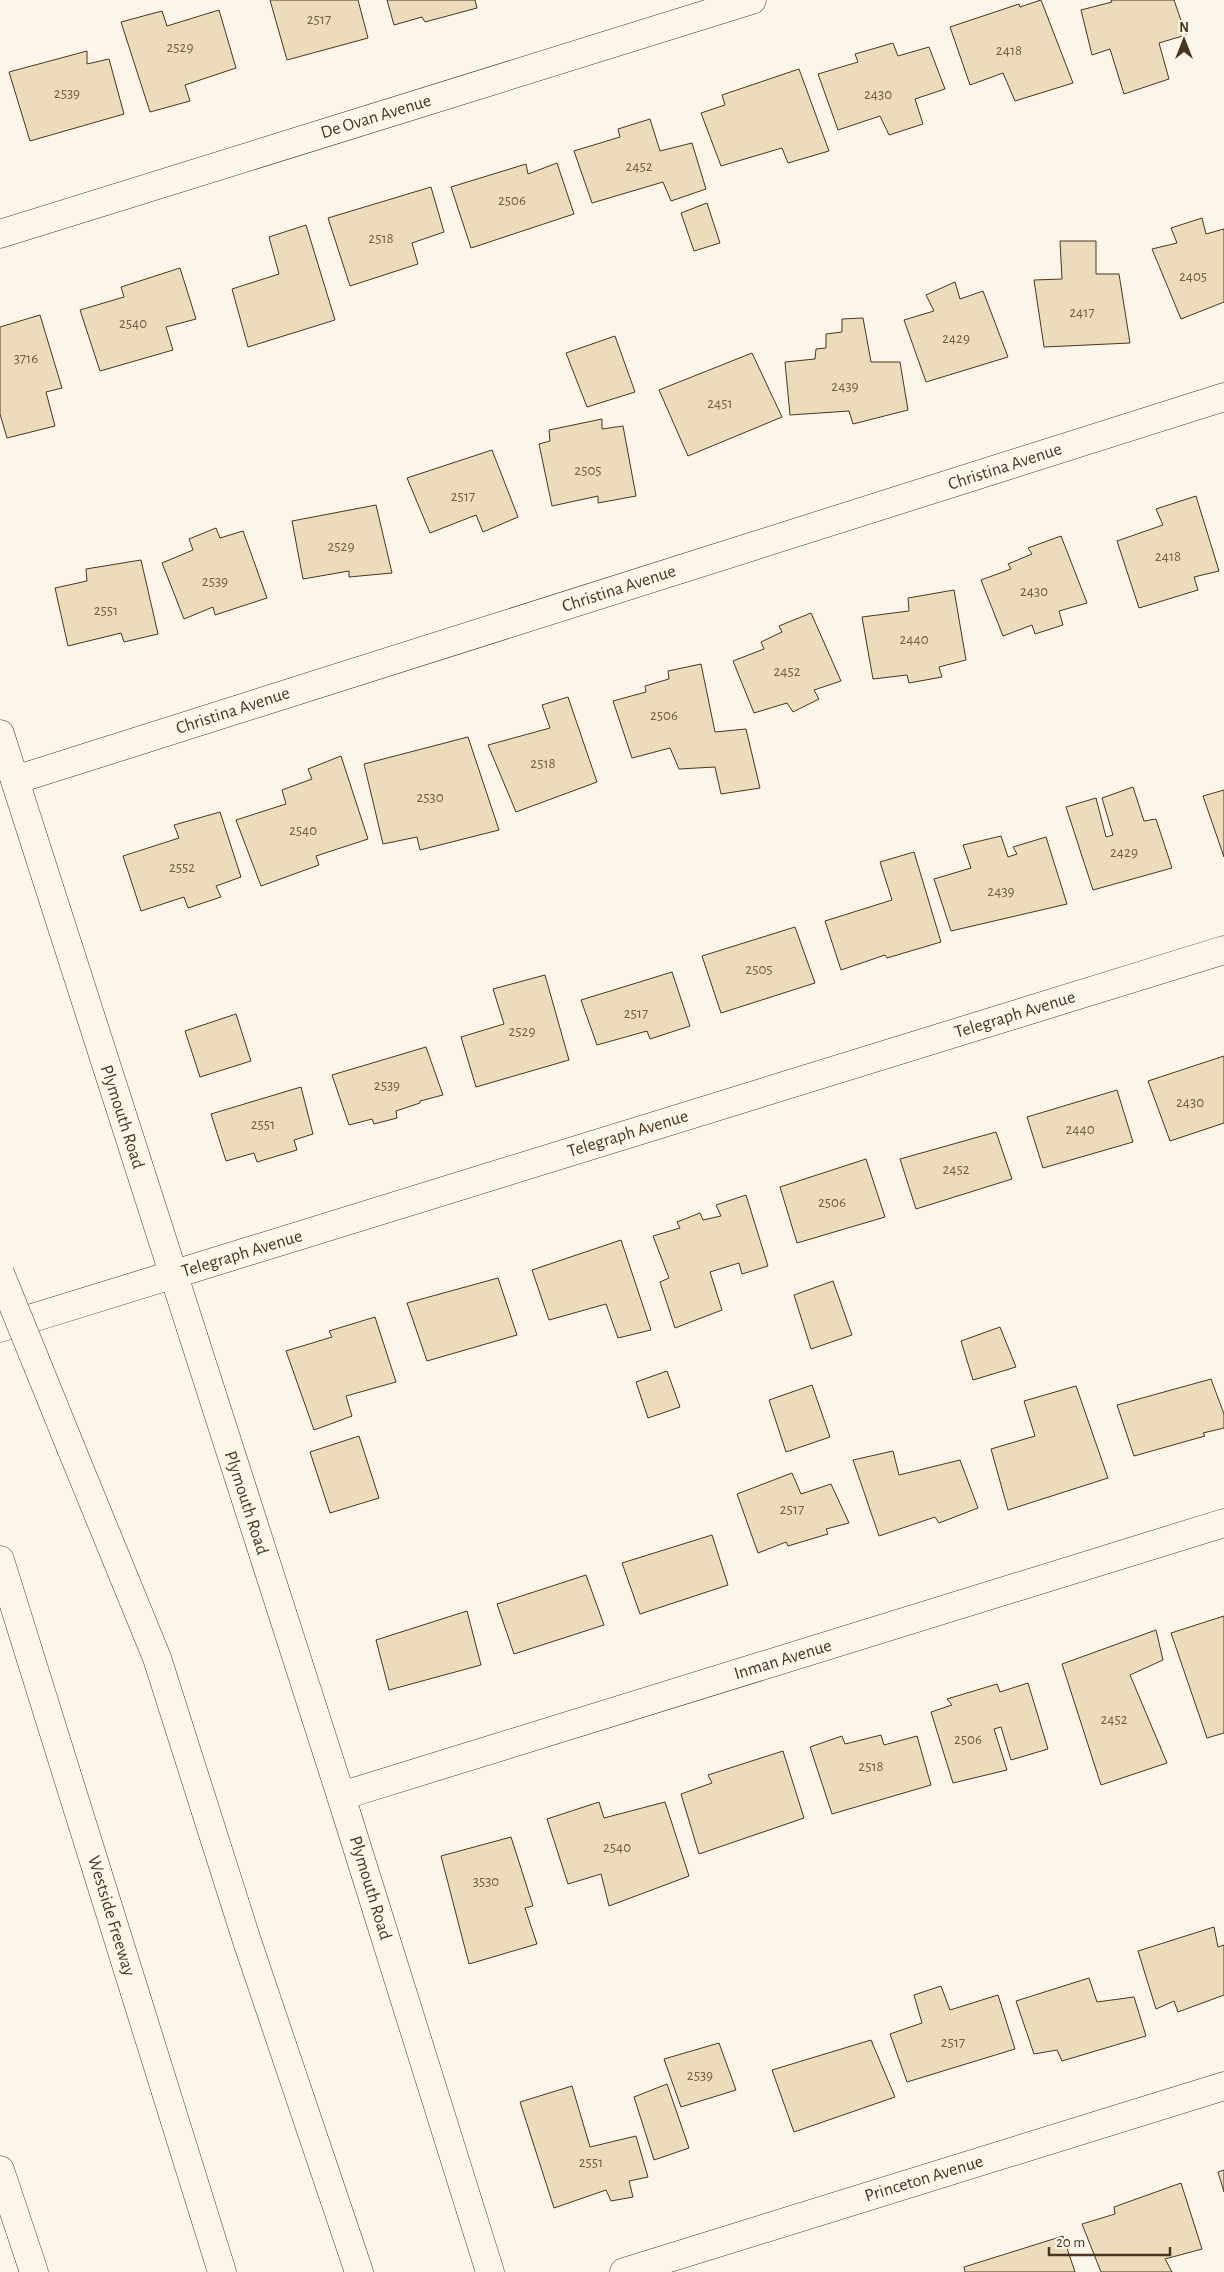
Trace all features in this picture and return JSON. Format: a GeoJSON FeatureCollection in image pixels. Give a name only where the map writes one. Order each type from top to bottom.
{"type":"FeatureCollection","features":[{"type":"Feature","properties":{"kind":"main road","name":"De Ovan Avenue"},"geometry":{"type":"LineString","coordinates":[[0,234],[752,0]]}},
{"type":"Feature","properties":{"kind":"main road","name":"Christina Avenue"},"geometry":{"type":"LineString","coordinates":[[15,780],[1224,398]]}},
{"type":"Feature","properties":{"kind":"main road","name":"Plymouth Road"},"geometry":{"type":"LineString","coordinates":[[0,734],[341,1796],[490,2272]]}},
{"type":"Feature","properties":{"kind":"main road","name":"Telegraph Avenue"},"geometry":{"type":"LineString","coordinates":[[0,1328],[1224,950]]}},
{"type":"Feature","properties":{"kind":"main road"},"geometry":{"type":"LineString","coordinates":[[0,1273],[157,1658],[247,1941],[359,2272]]}},
{"type":"Feature","properties":{"kind":"main road","name":"Inman Avenue"},"geometry":{"type":"LineString","coordinates":[[341,1796],[1224,1524]]}},
{"type":"Feature","properties":{"kind":"main road","name":"Westside Freeway"},"geometry":{"type":"LineString","coordinates":[[0,1560],[222,2272]]}},
{"type":"Feature","properties":{"kind":"main road","name":"Princeton Avenue"},"geometry":{"type":"LineString","coordinates":[[624,2272],[1224,2086]]}},
{"type":"Feature","properties":{"kind":"main road"},"geometry":{"type":"LineString","coordinates":[[0,2170],[34,2272]]}},
{"type":"Feature","properties":{"kind":"building"},"geometry":{"type":"Polygon","coordinates":[[[270,0],[358,0],[368,38],[287,60],[270,0]]]}},
{"type":"Feature","properties":{"kind":"building"},"geometry":{"type":"Polygon","coordinates":[[[387,0],[475,0],[477,8],[425,22],[422,17],[394,25],[387,0]]]}},
{"type":"Feature","properties":{"kind":"building"},"geometry":{"type":"Polygon","coordinates":[[[1041,0],[1073,83],[1015,101],[1003,73],[970,85],[950,27],[1019,4],[1020,7],[1041,0]]]}},
{"type":"Feature","properties":{"kind":"building"},"geometry":{"type":"Polygon","coordinates":[[[1111,0],[1174,0],[1186,35],[1159,43],[1169,79],[1124,94],[1110,49],[1092,55],[1081,10],[1112,2],[1111,0]]]}},
{"type":"Feature","properties":{"kind":"building"},"geometry":{"type":"Polygon","coordinates":[[[219,10],[236,68],[185,85],[190,101],[150,112],[121,22],[162,11],[167,26],[219,10]]]}},
{"type":"Feature","properties":{"kind":"building"},"geometry":{"type":"Polygon","coordinates":[[[893,43],[898,56],[929,47],[945,89],[915,99],[923,124],[889,135],[880,116],[838,130],[818,74],[858,62],[855,54],[893,43]]]}},
{"type":"Feature","properties":{"kind":"building"},"geometry":{"type":"Polygon","coordinates":[[[87,51],[87,64],[109,59],[124,114],[30,141],[9,72],[87,51]]]}},
{"type":"Feature","properties":{"kind":"building"},"geometry":{"type":"Polygon","coordinates":[[[799,69],[829,151],[788,163],[782,148],[721,166],[701,113],[725,105],[722,95],[799,69]]]}},
{"type":"Feature","properties":{"kind":"building"},"geometry":{"type":"Polygon","coordinates":[[[650,119],[660,151],[692,143],[706,189],[671,201],[663,182],[592,203],[574,151],[620,137],[618,129],[650,119]]]}},
{"type":"Feature","properties":{"kind":"building"},"geometry":{"type":"Polygon","coordinates":[[[557,163],[574,214],[471,248],[451,187],[526,164],[528,174],[557,163]]]}},
{"type":"Feature","properties":{"kind":"building"},"geometry":{"type":"Polygon","coordinates":[[[431,187],[444,232],[412,243],[418,264],[350,286],[328,218],[431,187]]]}},
{"type":"Feature","properties":{"kind":"building"},"geometry":{"type":"Polygon","coordinates":[[[707,203],[720,243],[694,251],[681,213],[707,203]]]}},
{"type":"Feature","properties":{"kind":"building"},"geometry":{"type":"Polygon","coordinates":[[[1202,218],[1206,234],[1224,229],[1224,302],[1181,319],[1152,249],[1177,243],[1171,228],[1202,218]]]}},
{"type":"Feature","properties":{"kind":"building"},"geometry":{"type":"Polygon","coordinates":[[[306,225],[335,320],[248,347],[232,289],[279,274],[269,237],[306,225]]]}},
{"type":"Feature","properties":{"kind":"building"},"geometry":{"type":"Polygon","coordinates":[[[1060,241],[1096,241],[1096,274],[1119,274],[1130,343],[1044,347],[1034,280],[1062,279],[1060,241]]]}},
{"type":"Feature","properties":{"kind":"building"},"geometry":{"type":"Polygon","coordinates":[[[180,268],[196,319],[166,327],[173,350],[100,371],[80,310],[124,297],[121,287],[180,268]]]}},
{"type":"Feature","properties":{"kind":"building"},"geometry":{"type":"Polygon","coordinates":[[[955,282],[960,299],[983,291],[1008,357],[926,382],[904,320],[934,311],[926,295],[955,282]]]}},
{"type":"Feature","properties":{"kind":"building"},"geometry":{"type":"Polygon","coordinates":[[[40,315],[62,388],[46,392],[55,426],[7,438],[0,414],[0,327],[40,315]]]}},
{"type":"Feature","properties":{"kind":"building"},"geometry":{"type":"Polygon","coordinates":[[[863,318],[871,362],[900,362],[908,410],[853,424],[849,411],[790,415],[785,362],[815,359],[816,349],[826,348],[826,334],[842,332],[842,319],[863,318]]]}},
{"type":"Feature","properties":{"kind":"building"},"geometry":{"type":"Polygon","coordinates":[[[615,336],[635,392],[587,407],[566,353],[615,336]]]}},
{"type":"Feature","properties":{"kind":"building"},"geometry":{"type":"Polygon","coordinates":[[[752,353],[782,417],[688,456],[659,390],[752,353]]]}},
{"type":"Feature","properties":{"kind":"building"},"geometry":{"type":"Polygon","coordinates":[[[602,419],[602,429],[623,426],[636,496],[598,503],[598,496],[552,506],[539,444],[550,441],[549,430],[602,419]]]}},
{"type":"Feature","properties":{"kind":"building"},"geometry":{"type":"Polygon","coordinates":[[[492,450],[518,517],[483,532],[476,515],[430,533],[407,478],[492,450]]]}},
{"type":"Feature","properties":{"kind":"building"},"geometry":{"type":"Polygon","coordinates":[[[1196,496],[1219,571],[1194,577],[1198,590],[1139,608],[1117,541],[1163,525],[1156,509],[1196,496]]]}},
{"type":"Feature","properties":{"kind":"building"},"geometry":{"type":"Polygon","coordinates":[[[376,505],[392,573],[349,577],[349,571],[303,579],[292,521],[376,505]]]}},
{"type":"Feature","properties":{"kind":"building"},"geometry":{"type":"Polygon","coordinates":[[[216,528],[220,538],[243,531],[267,598],[215,615],[213,607],[184,619],[162,563],[193,550],[189,539],[216,528]]]}},
{"type":"Feature","properties":{"kind":"building"},"geometry":{"type":"Polygon","coordinates":[[[1061,536],[1087,603],[1059,611],[1063,625],[1035,634],[1032,625],[1003,636],[981,580],[1011,569],[1008,564],[1032,554],[1028,548],[1061,536]]]}},
{"type":"Feature","properties":{"kind":"building"},"geometry":{"type":"Polygon","coordinates":[[[141,560],[158,634],[124,642],[121,633],[68,646],[55,588],[87,581],[86,569],[141,560]]]}},
{"type":"Feature","properties":{"kind":"building"},"geometry":{"type":"Polygon","coordinates":[[[954,590],[966,660],[939,667],[942,677],[909,683],[907,675],[873,679],[862,617],[909,611],[908,598],[954,590]]]}},
{"type":"Feature","properties":{"kind":"building"},"geometry":{"type":"Polygon","coordinates":[[[811,613],[841,681],[814,690],[819,699],[793,712],[787,703],[754,713],[733,661],[764,649],[761,642],[782,632],[779,626],[811,613]]]}},
{"type":"Feature","properties":{"kind":"building"},"geometry":{"type":"Polygon","coordinates":[[[701,664],[715,732],[746,729],[760,788],[721,794],[715,767],[679,769],[670,748],[632,758],[613,701],[646,692],[645,686],[669,679],[668,671],[701,664]]]}},
{"type":"Feature","properties":{"kind":"building"},"geometry":{"type":"Polygon","coordinates":[[[568,697],[597,782],[516,812],[488,745],[550,728],[542,705],[568,697]]]}},
{"type":"Feature","properties":{"kind":"building"},"geometry":{"type":"Polygon","coordinates":[[[468,737],[499,830],[420,850],[417,837],[383,844],[364,764],[468,737]]]}},
{"type":"Feature","properties":{"kind":"building"},"geometry":{"type":"Polygon","coordinates":[[[341,756],[368,839],[316,856],[319,865],[261,886],[236,820],[286,804],[282,790],[312,779],[308,769],[341,756]]]}},
{"type":"Feature","properties":{"kind":"building"},"geometry":{"type":"Polygon","coordinates":[[[1133,787],[1144,821],[1156,819],[1172,868],[1093,890],[1066,807],[1096,798],[1106,837],[1113,835],[1102,798],[1133,787]]]}},
{"type":"Feature","properties":{"kind":"building"},"geometry":{"type":"Polygon","coordinates":[[[1224,790],[1224,857],[1203,796],[1224,790]]]}},
{"type":"Feature","properties":{"kind":"building"},"geometry":{"type":"Polygon","coordinates":[[[220,812],[241,877],[216,886],[221,897],[188,908],[184,897],[141,911],[123,856],[179,838],[174,825],[220,812]]]}},
{"type":"Feature","properties":{"kind":"building"},"geometry":{"type":"Polygon","coordinates":[[[1001,836],[1008,857],[1017,854],[1013,847],[1046,837],[1067,904],[951,931],[934,879],[971,868],[963,845],[1001,836]]]}},
{"type":"Feature","properties":{"kind":"building"},"geometry":{"type":"Polygon","coordinates":[[[914,852],[941,942],[887,958],[885,955],[841,970],[825,921],[892,900],[880,862],[914,852]]]}},
{"type":"Feature","properties":{"kind":"building"},"geometry":{"type":"Polygon","coordinates":[[[795,927],[815,983],[721,1013],[702,956],[795,927]]]}},
{"type":"Feature","properties":{"kind":"building"},"geometry":{"type":"Polygon","coordinates":[[[672,972],[690,1026],[650,1039],[647,1031],[597,1045],[581,1000],[672,972]]]}},
{"type":"Feature","properties":{"kind":"building"},"geometry":{"type":"Polygon","coordinates":[[[545,975],[569,1060],[476,1087],[461,1037],[504,1024],[493,989],[545,975]]]}},
{"type":"Feature","properties":{"kind":"building"},"geometry":{"type":"Polygon","coordinates":[[[236,1014],[251,1061],[200,1077],[185,1031],[236,1014]]]}},
{"type":"Feature","properties":{"kind":"building"},"geometry":{"type":"Polygon","coordinates":[[[426,1047],[443,1095],[420,1101],[420,1103],[396,1111],[397,1118],[374,1124],[372,1119],[349,1125],[332,1075],[426,1047]]]}},
{"type":"Feature","properties":{"kind":"building"},"geometry":{"type":"Polygon","coordinates":[[[1224,1056],[1224,1123],[1170,1141],[1148,1081],[1224,1056]]]}},
{"type":"Feature","properties":{"kind":"building"},"geometry":{"type":"Polygon","coordinates":[[[301,1087],[313,1134],[294,1140],[297,1150],[257,1162],[254,1153],[226,1161],[211,1114],[301,1087]]]}},
{"type":"Feature","properties":{"kind":"building"},"geometry":{"type":"Polygon","coordinates":[[[1117,1090],[1133,1142],[1043,1168],[1027,1117],[1117,1090]]]}},
{"type":"Feature","properties":{"kind":"building"},"geometry":{"type":"Polygon","coordinates":[[[996,1132],[1012,1179],[916,1209],[900,1159],[996,1132]]]}},
{"type":"Feature","properties":{"kind":"building"},"geometry":{"type":"Polygon","coordinates":[[[866,1159],[885,1217],[797,1243],[780,1187],[866,1159]]]}},
{"type":"Feature","properties":{"kind":"building"},"geometry":{"type":"Polygon","coordinates":[[[746,1195],[768,1266],[742,1274],[739,1263],[710,1272],[722,1310],[675,1328],[660,1282],[669,1278],[653,1236],[680,1228],[677,1222],[700,1213],[703,1220],[721,1216],[716,1205],[746,1195]]]}},
{"type":"Feature","properties":{"kind":"building"},"geometry":{"type":"Polygon","coordinates":[[[621,1240],[651,1330],[618,1338],[606,1304],[549,1320],[532,1270],[621,1240]]]}},
{"type":"Feature","properties":{"kind":"building"},"geometry":{"type":"Polygon","coordinates":[[[498,1278],[517,1335],[427,1361],[407,1303],[498,1278]]]}},
{"type":"Feature","properties":{"kind":"building"},"geometry":{"type":"Polygon","coordinates":[[[833,1281],[852,1335],[811,1349],[794,1295],[833,1281]]]}},
{"type":"Feature","properties":{"kind":"building"},"geometry":{"type":"Polygon","coordinates":[[[375,1317],[396,1382],[346,1396],[352,1416],[314,1430],[286,1351],[332,1337],[329,1331],[375,1317]]]}},
{"type":"Feature","properties":{"kind":"building"},"geometry":{"type":"Polygon","coordinates":[[[1000,1327],[1016,1367],[973,1380],[961,1341],[1000,1327]]]}},
{"type":"Feature","properties":{"kind":"building"},"geometry":{"type":"Polygon","coordinates":[[[667,1371],[680,1407],[648,1418],[636,1382],[667,1371]]]}},
{"type":"Feature","properties":{"kind":"building"},"geometry":{"type":"Polygon","coordinates":[[[1211,1379],[1224,1414],[1224,1428],[1203,1433],[1205,1436],[1134,1456],[1117,1405],[1211,1379]]]}},
{"type":"Feature","properties":{"kind":"building"},"geometry":{"type":"Polygon","coordinates":[[[812,1385],[830,1437],[786,1452],[769,1400],[812,1385]]]}},
{"type":"Feature","properties":{"kind":"building"},"geometry":{"type":"Polygon","coordinates":[[[1076,1386],[1108,1478],[1008,1510],[991,1449],[1035,1436],[1024,1401],[1076,1386]]]}},
{"type":"Feature","properties":{"kind":"building"},"geometry":{"type":"Polygon","coordinates":[[[359,1436],[379,1498],[330,1513],[310,1452],[359,1436]]]}},
{"type":"Feature","properties":{"kind":"building"},"geometry":{"type":"Polygon","coordinates":[[[893,1451],[899,1475],[960,1460],[978,1508],[939,1523],[935,1517],[879,1536],[853,1460],[893,1451]]]}},
{"type":"Feature","properties":{"kind":"building"},"geometry":{"type":"Polygon","coordinates":[[[792,1473],[801,1494],[831,1484],[849,1523],[826,1529],[828,1534],[788,1546],[786,1542],[758,1553],[737,1494],[792,1473]]]}},
{"type":"Feature","properties":{"kind":"building"},"geometry":{"type":"Polygon","coordinates":[[[712,1535],[728,1585],[640,1614],[622,1563],[712,1535]]]}},
{"type":"Feature","properties":{"kind":"building"},"geometry":{"type":"Polygon","coordinates":[[[586,1575],[604,1625],[514,1654],[497,1604],[586,1575]]]}},
{"type":"Feature","properties":{"kind":"building"},"geometry":{"type":"Polygon","coordinates":[[[467,1611],[481,1665],[389,1690],[376,1640],[467,1611]]]}},
{"type":"Feature","properties":{"kind":"building"},"geometry":{"type":"Polygon","coordinates":[[[1224,1616],[1224,1733],[1207,1738],[1171,1633],[1224,1616]]]}},
{"type":"Feature","properties":{"kind":"building"},"geometry":{"type":"Polygon","coordinates":[[[1156,1630],[1163,1660],[1130,1675],[1167,1763],[1101,1785],[1062,1664],[1156,1630]]]}},
{"type":"Feature","properties":{"kind":"building"},"geometry":{"type":"Polygon","coordinates":[[[1028,1683],[1048,1749],[1011,1760],[1001,1727],[994,1729],[1007,1770],[953,1783],[931,1712],[952,1705],[947,1699],[997,1684],[1000,1692],[1028,1683]]]}},
{"type":"Feature","properties":{"kind":"building"},"geometry":{"type":"Polygon","coordinates":[[[881,1735],[884,1745],[917,1736],[931,1785],[832,1814],[810,1747],[842,1736],[845,1744],[881,1735]]]}},
{"type":"Feature","properties":{"kind":"building"},"geometry":{"type":"Polygon","coordinates":[[[783,1751],[804,1818],[699,1854],[681,1794],[712,1783],[708,1775],[783,1751]]]}},
{"type":"Feature","properties":{"kind":"building"},"geometry":{"type":"Polygon","coordinates":[[[599,1802],[604,1818],[665,1802],[689,1876],[609,1906],[601,1874],[568,1884],[547,1819],[599,1802]]]}},
{"type":"Feature","properties":{"kind":"building"},"geometry":{"type":"Polygon","coordinates":[[[511,1837],[533,1906],[525,1908],[537,1944],[469,1964],[441,1856],[511,1837]]]}},
{"type":"Feature","properties":{"kind":"building"},"geometry":{"type":"Polygon","coordinates":[[[1214,1927],[1218,1947],[1224,1945],[1224,1995],[1178,2012],[1174,2001],[1156,2009],[1138,1951],[1214,1927]]]}},
{"type":"Feature","properties":{"kind":"building"},"geometry":{"type":"Polygon","coordinates":[[[1089,1978],[1097,2002],[1134,1997],[1146,2036],[1062,2061],[1057,2050],[1034,2054],[1016,2001],[1089,1978]]]}},
{"type":"Feature","properties":{"kind":"building"},"geometry":{"type":"Polygon","coordinates":[[[941,1986],[950,2010],[998,1995],[1015,2049],[907,2082],[890,2034],[922,2023],[914,1995],[941,1986]]]}},
{"type":"Feature","properties":{"kind":"building"},"geometry":{"type":"Polygon","coordinates":[[[871,2040],[895,2097],[794,2132],[772,2070],[871,2040]]]}},
{"type":"Feature","properties":{"kind":"building"},"geometry":{"type":"Polygon","coordinates":[[[719,2043],[736,2090],[681,2107],[664,2059],[719,2043]]]}},
{"type":"Feature","properties":{"kind":"building"},"geometry":{"type":"Polygon","coordinates":[[[667,2084],[689,2148],[654,2160],[634,2097],[667,2084]]]}},
{"type":"Feature","properties":{"kind":"building"},"geometry":{"type":"Polygon","coordinates":[[[572,2086],[590,2147],[636,2136],[648,2177],[629,2181],[633,2197],[611,2201],[606,2190],[554,2208],[520,2102],[572,2086]]]}},
{"type":"Feature","properties":{"kind":"building"},"geometry":{"type":"Polygon","coordinates":[[[1224,2170],[1224,2192],[1218,2172],[1224,2170]]]}},
{"type":"Feature","properties":{"kind":"building"},"geometry":{"type":"Polygon","coordinates":[[[1181,2183],[1202,2249],[1165,2259],[1172,2272],[1101,2272],[1082,2224],[1115,2214],[1114,2207],[1181,2183]]]}},
{"type":"Feature","properties":{"kind":"building"},"geometry":{"type":"Polygon","coordinates":[[[1063,2236],[1075,2272],[965,2272],[964,2267],[1063,2236]]]}}]}
